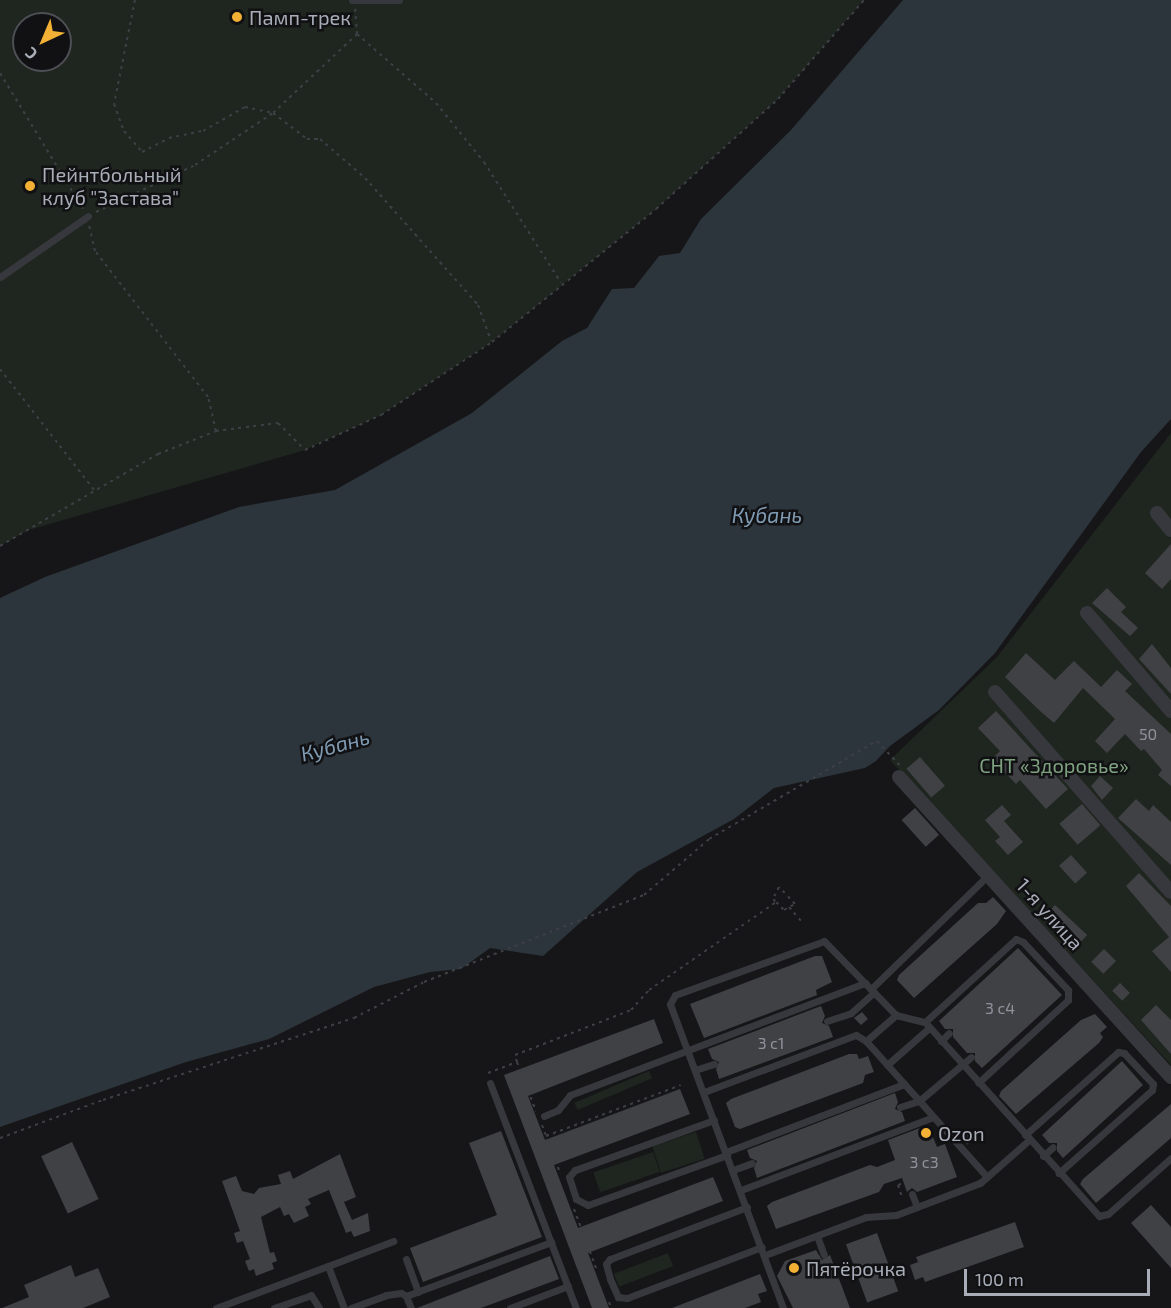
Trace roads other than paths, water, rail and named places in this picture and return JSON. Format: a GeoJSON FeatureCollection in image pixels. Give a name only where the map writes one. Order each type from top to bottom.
{"type":"FeatureCollection","features":[{"type":"Feature","properties":{"kind":"street"},"geometry":{"type":"LineString","coordinates":[[1158,513],[1171,530]]}},
{"type":"Feature","properties":{"kind":"street"},"geometry":{"type":"LineString","coordinates":[[1087,613],[1171,711]]}},
{"type":"Feature","properties":{"kind":"street"},"geometry":{"type":"LineString","coordinates":[[995,692],[1171,892]]}},
{"type":"Feature","properties":{"kind":"street","name":"1-я улица"},"geometry":{"type":"LineString","coordinates":[[900,772],[1171,1077]]}},
{"type":"Feature","properties":{"kind":"lane"},"geometry":{"type":"LineString","coordinates":[[354,1],[399,0]]}},
{"type":"Feature","properties":{"kind":"lane"},"geometry":{"type":"LineString","coordinates":[[0,277],[88,216]]}},
{"type":"Feature","properties":{"kind":"lane"},"geometry":{"type":"LineString","coordinates":[[827,1022],[851,1013],[870,988],[982,881]]}},
{"type":"Feature","properties":{"kind":"lane"},"geometry":{"type":"LineString","coordinates":[[887,1065],[1016,939],[1023,942],[1068,990],[1068,1000],[978,1083]]}},
{"type":"Feature","properties":{"kind":"lane"},"geometry":{"type":"LineString","coordinates":[[783,1308],[670,1001],[684,992],[824,941],[896,1015],[927,1025],[1094,1212],[1104,1217],[1171,1158]]}},
{"type":"Feature","properties":{"kind":"lane"},"geometry":{"type":"LineString","coordinates":[[544,1116],[558,1110],[570,1095],[687,1049],[870,988]]}},
{"type":"Feature","properties":{"kind":"lane"},"geometry":{"type":"LineString","coordinates":[[866,1041],[896,1015]]}},
{"type":"Feature","properties":{"kind":"lane"},"geometry":{"type":"LineString","coordinates":[[941,1041],[949,1033]]}},
{"type":"Feature","properties":{"kind":"lane"},"geometry":{"type":"LineString","coordinates":[[704,1092],[850,1037],[866,1041],[987,1177]]}},
{"type":"Feature","properties":{"kind":"lane"},"geometry":{"type":"LineString","coordinates":[[765,1255],[866,1217],[896,1215],[987,1177],[1118,1052],[1124,1053],[1153,1084],[1152,1089],[1059,1173]]}},
{"type":"Feature","properties":{"kind":"lane"},"geometry":{"type":"LineString","coordinates":[[900,1107],[919,1101],[971,1057]]}},
{"type":"Feature","properties":{"kind":"lane"},"geometry":{"type":"LineString","coordinates":[[695,1070],[714,1064]]}},
{"type":"Feature","properties":{"kind":"lane"},"geometry":{"type":"LineString","coordinates":[[490,1083],[576,1308]]}},
{"type":"Feature","properties":{"kind":"lane"},"geometry":{"type":"LineString","coordinates":[[714,1120],[576,1170],[569,1178],[576,1199],[588,1205],[904,1084]]}},
{"type":"Feature","properties":{"kind":"lane"},"geometry":{"type":"LineString","coordinates":[[741,1190],[933,1117]]}},
{"type":"Feature","properties":{"kind":"lane"},"geometry":{"type":"LineString","coordinates":[[1043,1156],[1053,1147]]}},
{"type":"Feature","properties":{"kind":"lane"},"geometry":{"type":"LineString","coordinates":[[733,1170],[752,1163]]}},
{"type":"Feature","properties":{"kind":"lane"},"geometry":{"type":"LineString","coordinates":[[912,1194],[917,1207]]}},
{"type":"Feature","properties":{"kind":"lane"},"geometry":{"type":"LineString","coordinates":[[747,1207],[610,1258],[606,1264],[608,1274],[622,1299],[762,1247]]}},
{"type":"Feature","properties":{"kind":"lane"},"geometry":{"type":"LineString","coordinates":[[817,1236],[824,1255]]}},
{"type":"Feature","properties":{"kind":"lane"},"geometry":{"type":"LineString","coordinates":[[216,1308],[393,1241]]}},
{"type":"Feature","properties":{"kind":"lane"},"geometry":{"type":"LineString","coordinates":[[406,1296],[551,1242]]}},
{"type":"Feature","properties":{"kind":"lane"},"geometry":{"type":"LineString","coordinates":[[406,1259],[413,1267],[413,1279],[418,1292]]}},
{"type":"Feature","properties":{"kind":"lane"},"geometry":{"type":"LineString","coordinates":[[328,1266],[344,1308]]}},
{"type":"Feature","properties":{"kind":"lane"},"geometry":{"type":"LineString","coordinates":[[413,1279],[421,1276]]}},
{"type":"Feature","properties":{"kind":"lane"},"geometry":{"type":"LineString","coordinates":[[510,1308],[568,1286]]}},
{"type":"Feature","properties":{"kind":"lane"},"geometry":{"type":"LineString","coordinates":[[351,1308],[386,1295],[402,1293],[406,1296],[411,1308]]}},
{"type":"Feature","properties":{"kind":"lane"},"geometry":{"type":"LineString","coordinates":[[274,1308],[311,1295],[319,1308]]}},
{"type":"Feature","properties":{"kind":"water","name":"Кубань"},"geometry":{"type":"Polygon","coordinates":[[[903,0],[1171,0],[1171,419],[1141,452],[995,653],[939,710],[890,746],[876,761],[865,768],[774,788],[734,819],[637,872],[543,956],[490,948],[461,969],[430,972],[374,987],[269,1039],[186,1062],[0,1127],[0,598],[45,577],[239,507],[335,490],[472,413],[562,341],[587,328],[612,289],[634,288],[659,256],[680,253],[701,219],[791,130],[903,0]]]}},
{"type":"Feature","properties":{"kind":"place","name":"Памп-трек"},"geometry":{"type":"Point","coordinates":[237,17]}},
{"type":"Feature","properties":{"kind":"place","name":"Пейнтбольный клуб \"Застава\""},"geometry":{"type":"Point","coordinates":[30,186]}},
{"type":"Feature","properties":{"kind":"place","name":"Ozon"},"geometry":{"type":"Point","coordinates":[926,1133]}},
{"type":"Feature","properties":{"kind":"place","name":"Пятёрочка"},"geometry":{"type":"Point","coordinates":[794,1268]}},
{"type":"Feature","properties":{"kind":"park label","name":"СНТ «Здоровье»"},"geometry":{"type":"Point","coordinates":[1054,765]}}]}
